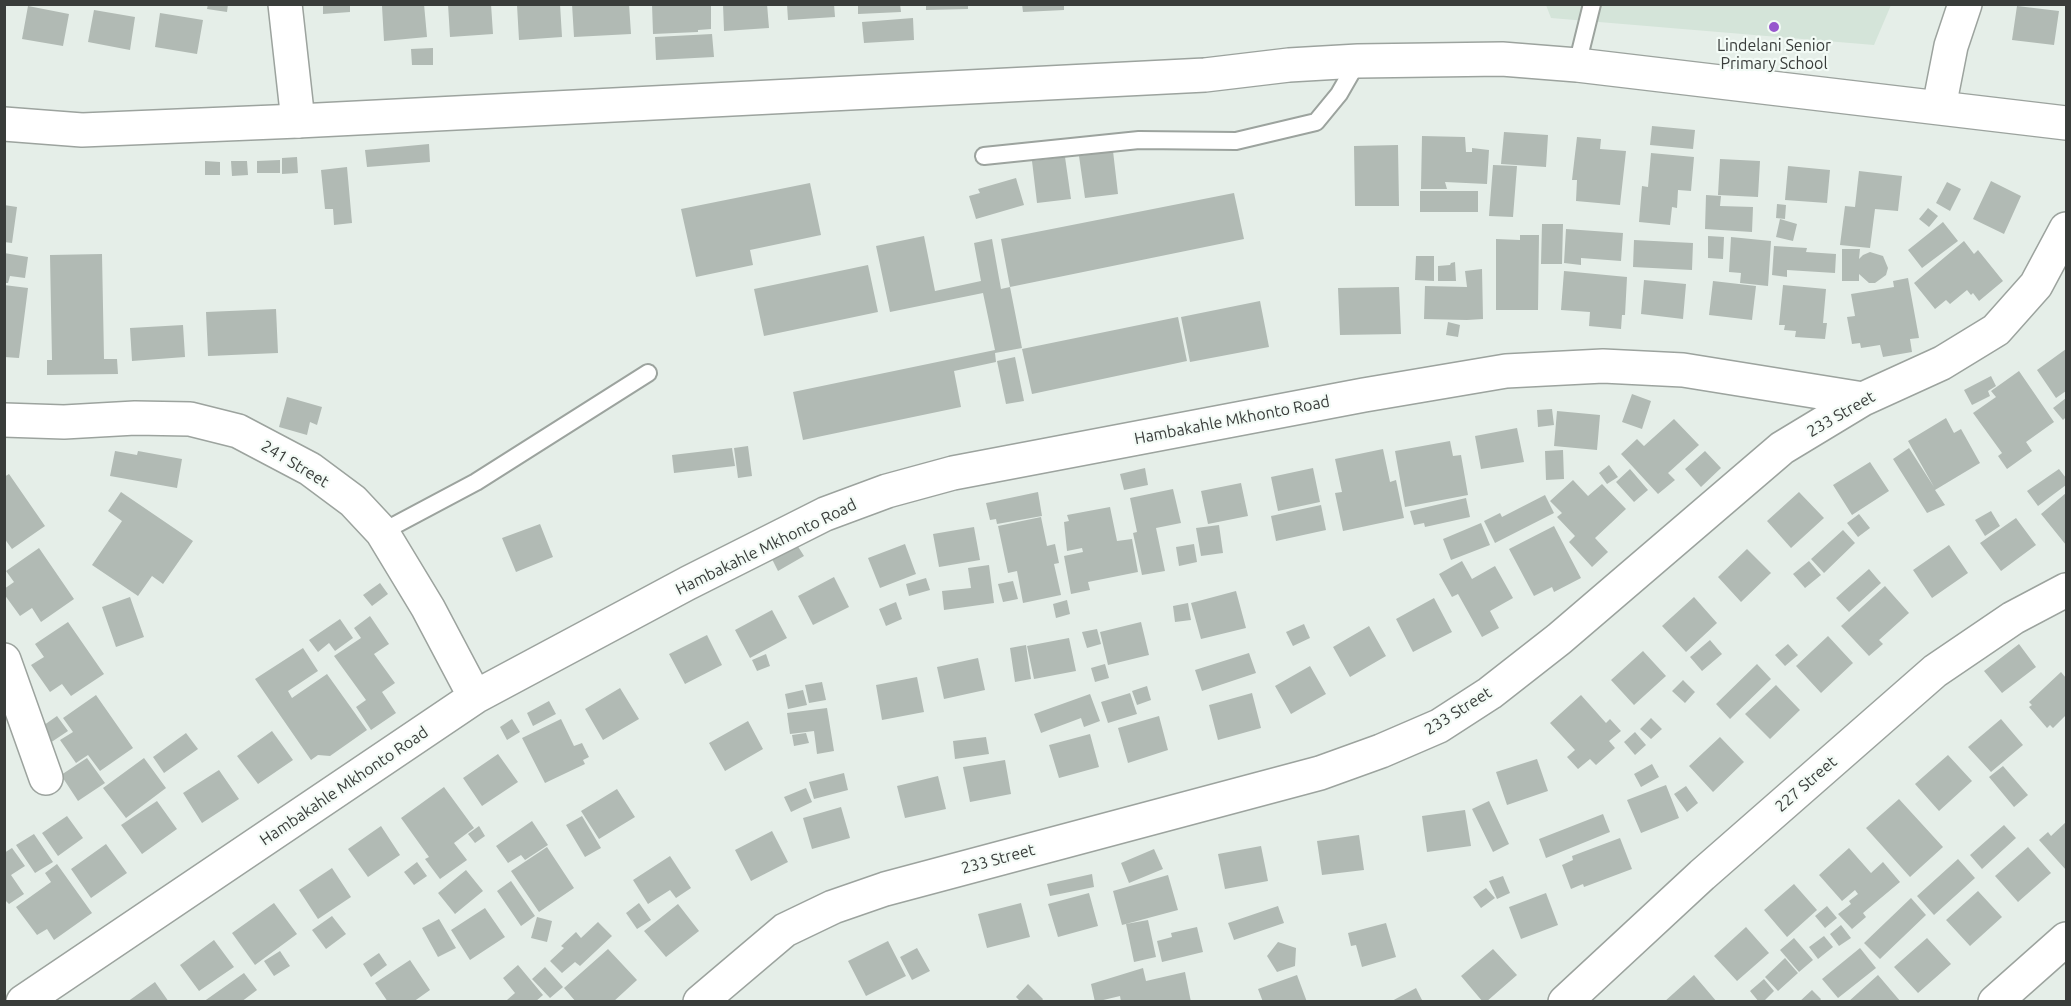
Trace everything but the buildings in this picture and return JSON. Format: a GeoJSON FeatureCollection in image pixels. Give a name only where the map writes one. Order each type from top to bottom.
{"type":"FeatureCollection","features":[{"type":"Feature","properties":{"kind":"street"},"geometry":{"type":"LineString","coordinates":[[285,4],[298,121]]}},
{"type":"Feature","properties":{"kind":"street"},"geometry":{"type":"LineString","coordinates":[[1939,107],[1951,46],[1965,4]]}},
{"type":"Feature","properties":{"kind":"street"},"geometry":{"type":"LineString","coordinates":[[4,124],[82,130],[298,121],[1205,75],[1289,65],[1358,61],[1502,59],[1577,65],[2067,123]]}},
{"type":"Feature","properties":{"kind":"street","name":"233 Street"},"geometry":{"type":"LineString","coordinates":[[700,1002],[785,930],[833,907],[897,886],[1320,773],[1381,751],[1439,726],[1490,693],[1559,639],[1782,448],[1863,399],[1942,363],[1996,330],[2036,285],[2067,230]]}},
{"type":"Feature","properties":{"kind":"street","name":"Hambakahle Mkhonto Road"},"geometry":{"type":"LineString","coordinates":[[23,1002],[475,697],[688,583],[825,514],[887,491],[953,473],[1364,395],[1506,371],[1603,366],[1683,370],[1863,399]]}},
{"type":"Feature","properties":{"kind":"street","name":"241 Street"},"geometry":{"type":"LineString","coordinates":[[4,420],[64,422],[135,418],[190,419],[238,431],[310,469],[352,501],[382,532],[428,608],[475,697]]}},
{"type":"Feature","properties":{"kind":"street","name":"227 Street"},"geometry":{"type":"LineString","coordinates":[[1565,1002],[1702,875],[1935,671],[2013,618],[2067,590]]}},
{"type":"Feature","properties":{"kind":"street"},"geometry":{"type":"LineString","coordinates":[[4,660],[46,778]]}},
{"type":"Feature","properties":{"kind":"street"},"geometry":{"type":"LineString","coordinates":[[1995,1002],[2067,939]]}},
{"type":"Feature","properties":{"kind":"lane"},"geometry":{"type":"LineString","coordinates":[[1577,65],[1592,4]]}},
{"type":"Feature","properties":{"kind":"lane"},"geometry":{"type":"LineString","coordinates":[[984,156],[1139,140],[1236,141],[1316,122],[1339,94],[1358,61]]}},
{"type":"Feature","properties":{"kind":"lane"},"geometry":{"type":"LineString","coordinates":[[382,532],[476,482],[648,373]]}},
{"type":"Feature","properties":{"kind":"shaded area","name":"Lindelani Senior Primary School"},"geometry":{"type":"Polygon","coordinates":[[[1546,5],[1891,5],[1874,45],[1551,18],[1546,5]]]}},
{"type":"Feature","properties":{"kind":"place","name":"Lindelani Senior Primary School"},"geometry":{"type":"Point","coordinates":[1774,27]}}]}
